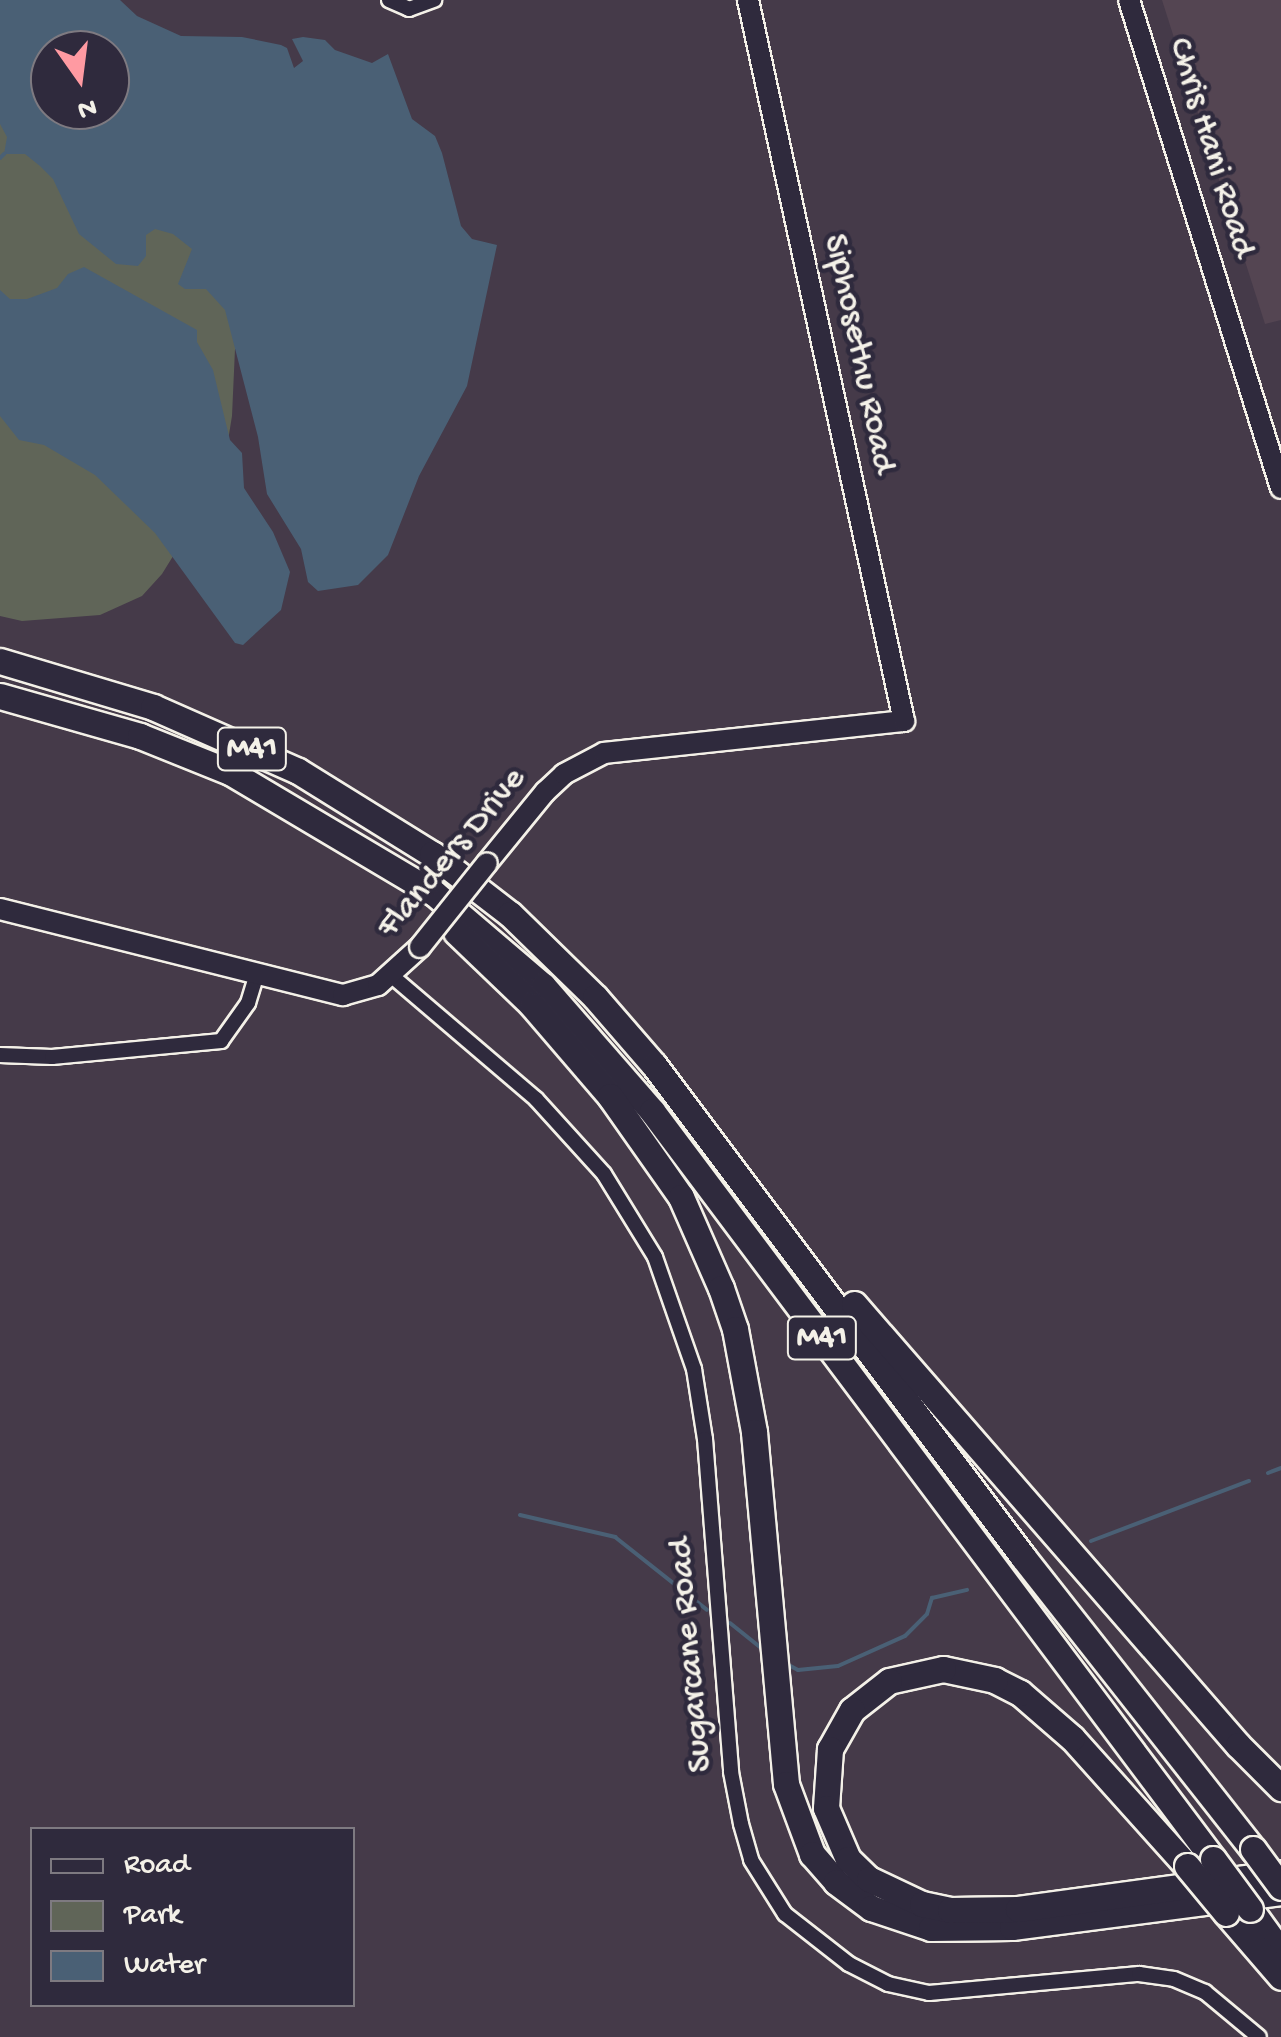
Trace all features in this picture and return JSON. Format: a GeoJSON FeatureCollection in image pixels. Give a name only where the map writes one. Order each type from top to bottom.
{"type":"FeatureCollection","features":[{"type":"Feature","properties":{"kind":"highway","name":"M41"},"geometry":{"type":"LineString","coordinates":[[0,661],[153,707],[227,737],[344,797],[432,854],[510,914],[596,997],[747,1185],[1023,1556],[1281,1890]]}},
{"type":"Feature","properties":{"kind":"highway","name":"M41"},"geometry":{"type":"LineString","coordinates":[[0,696],[140,736],[230,772],[434,893],[496,944],[616,1066],[1213,1859],[1238,1911],[1281,1952]]}},
{"type":"Feature","properties":{"kind":"highway"},"geometry":{"type":"LineString","coordinates":[[382,865],[486,958],[575,1051],[649,1148],[701,1237],[735,1329],[748,1389],[786,1784],[812,1854],[836,1882],[871,1908],[902,1922],[967,1931],[1281,1890]]}},
{"type":"Feature","properties":{"kind":"highway"},"geometry":{"type":"LineString","coordinates":[[747,1185],[1238,1745],[1281,1788]]}},
{"type":"Feature","properties":{"kind":"highway"},"geometry":{"type":"LineString","coordinates":[[1281,1873],[1018,1909],[950,1910],[922,1904],[869,1879],[848,1859],[826,1808],[830,1749],[852,1710],[889,1682],[943,1670],[995,1680],[1042,1710],[1072,1738],[1187,1866],[1238,1911],[1281,1977]]}},
{"type":"Feature","properties":{"kind":"street"},"geometry":{"type":"LineString","coordinates":[[390,0],[408,10],[434,0]]}},
{"type":"Feature","properties":{"kind":"street","name":"Siphosethu Road"},"geometry":{"type":"LineString","coordinates":[[748,0],[904,721]]}},
{"type":"Feature","properties":{"kind":"street","name":"Chris Hani Road"},"geometry":{"type":"LineString","coordinates":[[1130,0],[1281,488]]}},
{"type":"Feature","properties":{"kind":"street","name":"Flanders Drive"},"geometry":{"type":"LineString","coordinates":[[0,909],[343,995],[378,986],[392,976],[545,792],[574,768],[604,753],[904,721]]}},
{"type":"Feature","properties":{"kind":"street"},"geometry":{"type":"LineString","coordinates":[[0,1055],[52,1057],[221,1041],[248,1003],[257,973]]}},
{"type":"Feature","properties":{"kind":"street","name":"Sugarcane Road"},"geometry":{"type":"LineString","coordinates":[[392,976],[536,1099],[604,1174],[655,1257],[694,1369],[705,1439],[731,1772],[740,1824],[751,1860],[785,1914],[849,1964],[888,1984],[929,1992],[1090,1976],[1157,1977],[1206,1992],[1259,2037]]}},
{"type":"Feature","properties":{"kind":"shaded area"},"geometry":{"type":"Polygon","coordinates":[[[1162,0],[1281,0],[1281,320],[1265,324],[1162,0]]]}},
{"type":"Feature","properties":{"kind":"green space"},"geometry":{"type":"Polygon","coordinates":[[[0,0],[30,30],[30,130],[125,130],[238,282],[232,416],[226,453],[199,514],[162,574],[142,596],[100,615],[22,621],[0,616],[0,0]]]}},
{"type":"Feature","properties":{"kind":"water"},"geometry":{"type":"Polygon","coordinates":[[[0,0],[120,0],[137,16],[181,36],[242,37],[281,45],[287,48],[294,68],[303,61],[292,39],[303,37],[325,40],[335,50],[372,63],[388,54],[412,119],[435,136],[461,226],[472,239],[497,245],[467,386],[419,476],[388,555],[358,585],[318,591],[308,582],[301,549],[267,494],[258,437],[225,310],[206,289],[185,289],[178,284],[192,249],[173,234],[155,229],[146,235],[146,256],[138,266],[116,264],[79,234],[53,179],[40,166],[25,154],[4,154],[7,137],[0,124],[0,0]]]}},
{"type":"Feature","properties":{"kind":"water"},"geometry":{"type":"Polygon","coordinates":[[[84,267],[197,330],[197,342],[213,370],[230,440],[242,453],[244,488],[273,532],[290,572],[281,610],[243,645],[235,643],[155,533],[95,475],[44,445],[19,440],[0,416],[0,290],[10,299],[27,299],[57,288],[68,274],[84,267]]]}},
{"type":"Feature","properties":{"kind":"waterway"},"geometry":{"type":"LineString","coordinates":[[0,158],[4,154]]}},
{"type":"Feature","properties":{"kind":"waterway"},"geometry":{"type":"LineString","coordinates":[[1268,1473],[1281,1468]]}},
{"type":"Feature","properties":{"kind":"waterway"},"geometry":{"type":"LineString","coordinates":[[1091,1541],[1249,1481]]}},
{"type":"Feature","properties":{"kind":"waterway"},"geometry":{"type":"LineString","coordinates":[[520,1515],[615,1537],[707,1610]]}},
{"type":"Feature","properties":{"kind":"waterway"},"geometry":{"type":"LineString","coordinates":[[783,1662],[798,1670],[838,1666],[905,1636],[927,1614],[932,1598],[967,1590]]}},
{"type":"Feature","properties":{"kind":"waterway"},"geometry":{"type":"LineString","coordinates":[[730,1623],[765,1651]]}}]}
